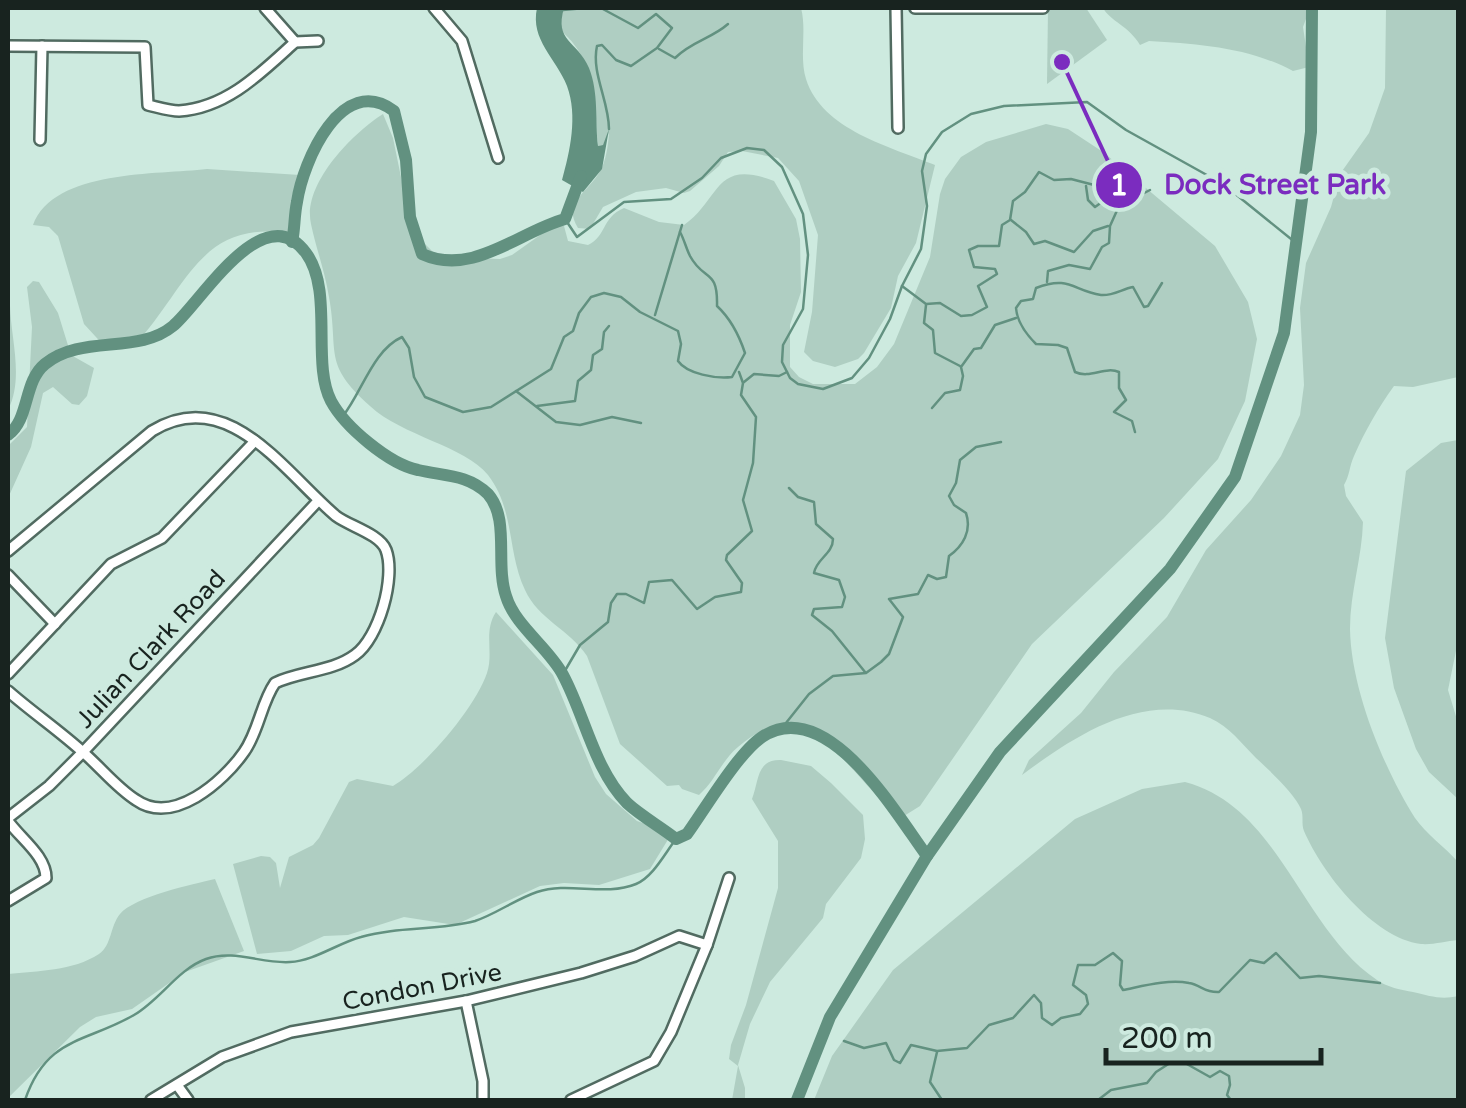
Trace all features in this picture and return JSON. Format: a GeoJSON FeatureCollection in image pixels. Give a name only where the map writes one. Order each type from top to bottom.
{"type":"FeatureCollection","features":[{"type":"Feature","properties":{"kind":"street"},"geometry":{"type":"LineString","coordinates":[[265,8],[295,42]]}},
{"type":"Feature","properties":{"kind":"street"},"geometry":{"type":"LineString","coordinates":[[434,8],[462,42],[498,158]]}},
{"type":"Feature","properties":{"kind":"street"},"geometry":{"type":"LineString","coordinates":[[896,8],[898,128]]}},
{"type":"Feature","properties":{"kind":"street"},"geometry":{"type":"LineString","coordinates":[[915,8],[1043,9]]}},
{"type":"Feature","properties":{"kind":"street"},"geometry":{"type":"LineString","coordinates":[[8,46],[145,47],[148,105],[179,111],[224,99],[295,42],[318,41]]}},
{"type":"Feature","properties":{"kind":"street"},"geometry":{"type":"LineString","coordinates":[[40,140],[42,46]]}},
{"type":"Feature","properties":{"kind":"street"},"geometry":{"type":"LineString","coordinates":[[8,551],[152,430],[170,420],[184,418],[222,422],[243,430],[318,501],[383,544],[388,552],[384,607],[378,629],[368,642],[356,655],[338,664],[275,683],[242,754],[214,783],[183,805],[152,809],[137,801],[8,691]]}},
{"type":"Feature","properties":{"kind":"street"},"geometry":{"type":"LineString","coordinates":[[8,674],[112,564],[162,538],[255,441]]}},
{"type":"Feature","properties":{"kind":"street","name":"Julian Clark Road"},"geometry":{"type":"LineString","coordinates":[[8,820],[83,752],[318,501]]}},
{"type":"Feature","properties":{"kind":"street"},"geometry":{"type":"LineString","coordinates":[[8,576],[55,624]]}},
{"type":"Feature","properties":{"kind":"street"},"geometry":{"type":"LineString","coordinates":[[8,820],[43,860],[46,878],[8,901]]}},
{"type":"Feature","properties":{"kind":"street"},"geometry":{"type":"LineString","coordinates":[[571,1100],[654,1061],[671,1032],[729,878]]}},
{"type":"Feature","properties":{"kind":"street","name":"Condon Drive"},"geometry":{"type":"LineString","coordinates":[[151,1100],[222,1057],[292,1032],[466,1000],[581,973],[635,956],[679,936],[707,944]]}},
{"type":"Feature","properties":{"kind":"street"},"geometry":{"type":"LineString","coordinates":[[466,1000],[483,1081],[483,1100]]}},
{"type":"Feature","properties":{"kind":"street"},"geometry":{"type":"LineString","coordinates":[[177,1085],[188,1100]]}},
{"type":"Feature","properties":{"kind":"shaded area"},"geometry":{"type":"Polygon","coordinates":[[[537,8],[564,8],[564,35],[584,59],[592,78],[598,146],[603,145],[609,129],[602,169],[583,192],[562,180],[572,133],[572,109],[567,86],[537,30],[537,8]]]}},
{"type":"Feature","properties":{"kind":"shaded area"},"geometry":{"type":"Polygon","coordinates":[[[564,8],[801,8],[803,61],[814,97],[842,124],[935,165],[916,243],[898,276],[891,308],[858,359],[835,367],[813,361],[804,352],[812,312],[818,235],[799,181],[778,158],[728,152],[719,166],[690,191],[666,188],[636,192],[603,207],[590,229],[578,228],[574,205],[601,169],[609,133],[603,145],[598,146],[592,85],[584,61],[561,28],[564,8]]]}},
{"type":"Feature","properties":{"kind":"shaded area"},"geometry":{"type":"Polygon","coordinates":[[[1048,8],[1086,8],[1107,40],[1047,84],[1048,8]]]}},
{"type":"Feature","properties":{"kind":"shaded area"},"geometry":{"type":"Polygon","coordinates":[[[1103,8],[1310,8],[1303,27],[1309,67],[1293,71],[1241,52],[1204,45],[1149,41],[1140,45],[1103,8]]]}},
{"type":"Feature","properties":{"kind":"shaded area"},"geometry":{"type":"Polygon","coordinates":[[[1386,8],[1458,8],[1458,377],[1413,387],[1394,386],[1363,438],[1344,485],[1346,496],[1363,522],[1350,629],[1363,702],[1391,775],[1415,818],[1458,862],[1458,940],[1426,944],[1385,930],[1351,901],[1312,848],[1303,828],[1301,809],[1293,796],[1235,736],[1210,718],[1185,711],[1135,714],[1086,733],[1022,775],[1029,760],[1081,713],[1167,617],[1206,550],[1251,500],[1281,456],[1300,415],[1304,385],[1300,308],[1306,263],[1331,207],[1340,174],[1369,133],[1385,88],[1386,8]]]}},
{"type":"Feature","properties":{"kind":"shaded area"},"geometry":{"type":"Polygon","coordinates":[[[383,114],[393,138],[412,231],[443,257],[500,259],[512,255],[557,223],[564,226],[568,241],[588,245],[611,217],[624,208],[659,222],[684,225],[729,178],[754,175],[774,181],[796,219],[800,239],[801,292],[790,325],[790,367],[813,384],[855,384],[877,367],[894,344],[930,257],[945,179],[961,157],[986,142],[1046,124],[1068,129],[1103,152],[1215,246],[1248,302],[1257,339],[1245,401],[1218,459],[1164,518],[1032,644],[920,806],[904,816],[898,815],[826,743],[807,731],[786,726],[763,730],[738,747],[699,795],[679,785],[667,786],[620,744],[587,656],[546,617],[525,590],[503,502],[488,475],[464,456],[383,416],[355,391],[339,367],[310,209],[314,193],[332,161],[383,114]]]}},
{"type":"Feature","properties":{"kind":"shaded area"},"geometry":{"type":"Polygon","coordinates":[[[207,169],[300,175],[292,211],[293,234],[263,232],[238,236],[218,245],[186,277],[140,339],[128,347],[107,349],[84,324],[58,236],[49,227],[33,225],[44,207],[62,193],[84,184],[207,169]]]}},
{"type":"Feature","properties":{"kind":"shaded area"},"geometry":{"type":"Polygon","coordinates":[[[33,281],[39,282],[58,313],[71,355],[94,368],[87,396],[79,405],[72,404],[53,387],[43,393],[31,447],[8,498],[8,446],[27,427],[32,327],[27,287],[33,281]]]}},
{"type":"Feature","properties":{"kind":"shaded area"},"geometry":{"type":"Polygon","coordinates":[[[10,284],[16,372],[8,410],[10,284]]]}},
{"type":"Feature","properties":{"kind":"shaded area"},"geometry":{"type":"Polygon","coordinates":[[[1458,440],[1458,641],[1448,690],[1458,723],[1458,799],[1429,772],[1416,749],[1394,688],[1385,638],[1406,471],[1441,443],[1458,440]]]}},
{"type":"Feature","properties":{"kind":"shaded area"},"geometry":{"type":"Polygon","coordinates":[[[496,612],[553,675],[595,777],[606,794],[637,821],[672,833],[650,869],[599,885],[540,886],[455,925],[404,917],[348,935],[324,936],[291,951],[257,954],[233,864],[270,857],[276,863],[280,888],[289,857],[319,838],[349,782],[357,779],[393,786],[434,751],[481,687],[489,665],[490,627],[496,612]]]}},
{"type":"Feature","properties":{"kind":"shaded area"},"geometry":{"type":"Polygon","coordinates":[[[781,760],[811,766],[831,783],[863,815],[865,839],[861,858],[826,904],[823,918],[770,982],[750,1024],[738,1065],[745,1100],[732,1100],[738,1066],[729,1059],[731,1045],[778,888],[778,841],[752,799],[763,767],[781,760]]]}},
{"type":"Feature","properties":{"kind":"shaded area"},"geometry":{"type":"Polygon","coordinates":[[[1185,782],[1217,796],[1244,816],[1267,842],[1328,931],[1377,980],[1430,996],[1458,996],[1458,1100],[814,1100],[832,1056],[893,970],[1075,819],[1142,789],[1185,782]]]}},
{"type":"Feature","properties":{"kind":"shaded area"},"geometry":{"type":"Polygon","coordinates":[[[215,879],[244,951],[185,972],[132,1009],[96,1017],[80,1027],[8,1098],[8,974],[55,969],[89,960],[103,950],[117,919],[127,908],[165,892],[215,879]]]}},
{"type":"Feature","properties":{"kind":"waterway"},"geometry":{"type":"LineString","coordinates":[[563,10],[585,8]]}},
{"type":"Feature","properties":{"kind":"waterway"},"geometry":{"type":"LineString","coordinates":[[601,8],[638,28],[656,14],[672,28],[657,48],[631,66],[616,60],[602,45],[597,46],[596,66],[609,129]]}},
{"type":"Feature","properties":{"kind":"waterway"},"geometry":{"type":"LineString","coordinates":[[797,1100],[830,1017],[927,856],[1000,752],[1170,569],[1235,477],[1284,333],[1311,132],[1312,8]]}},
{"type":"Feature","properties":{"kind":"waterway"},"geometry":{"type":"LineString","coordinates":[[659,49],[675,58],[728,24]]}},
{"type":"Feature","properties":{"kind":"waterway"},"geometry":{"type":"LineString","coordinates":[[292,242],[307,165],[328,126],[358,103],[375,102],[394,111],[406,160],[410,217],[422,254],[441,260],[477,256],[565,219],[581,176]]}},
{"type":"Feature","properties":{"kind":"waterway"},"geometry":{"type":"LineString","coordinates":[[565,219],[577,237],[624,202],[671,199],[702,178],[721,158],[747,148],[764,150],[782,167],[803,214],[808,255],[803,309],[783,345],[782,362],[798,384],[823,389],[852,378],[869,358],[890,319],[921,249],[927,206],[922,171],[926,154],[942,132],[971,114],[1004,106],[1087,102],[1126,130],[1223,184],[1296,243]]}},
{"type":"Feature","properties":{"kind":"waterway"},"geometry":{"type":"LineString","coordinates":[[902,286],[926,304],[940,303],[961,316],[987,307],[978,286],[997,274],[995,269],[974,267],[969,250],[999,246],[1002,225],[1010,220],[1013,201],[1039,172],[1054,180],[1071,179],[1098,186],[1120,167]]}},
{"type":"Feature","properties":{"kind":"waterway"},"geometry":{"type":"LineString","coordinates":[[1086,186],[1088,200],[1095,207],[1102,202],[1119,206],[1150,190]]}},
{"type":"Feature","properties":{"kind":"waterway"},"geometry":{"type":"LineString","coordinates":[[1047,282],[1048,271],[1069,265],[1090,269],[1102,247],[1109,243],[1110,226],[1119,206]]}},
{"type":"Feature","properties":{"kind":"waterway"},"geometry":{"type":"LineString","coordinates":[[1011,220],[1034,244],[1045,241],[1074,252],[1093,231],[1108,226]]}},
{"type":"Feature","properties":{"kind":"waterway"},"geometry":{"type":"LineString","coordinates":[[655,315],[682,225]]}},
{"type":"Feature","properties":{"kind":"waterway"},"geometry":{"type":"LineString","coordinates":[[343,416],[383,351],[402,337],[409,348],[414,377],[425,397],[463,412],[491,407],[551,369],[579,313],[591,297],[604,293],[621,297],[640,312],[678,331],[678,361],[682,366],[702,375],[732,377],[745,353],[743,346],[717,306],[713,280],[695,264],[680,232]]}},
{"type":"Feature","properties":{"kind":"waterway"},"geometry":{"type":"LineString","coordinates":[[8,435],[20,420],[33,380],[45,364],[76,349],[159,335],[173,326],[233,260],[252,245],[271,237],[289,239],[306,253],[319,287],[323,367],[331,401],[357,433],[394,460],[418,470],[464,479],[488,494],[499,516],[503,583],[510,607],[563,675],[598,758],[627,803],[676,839],[687,834],[732,768],[762,737],[786,728],[811,732],[835,745],[857,765],[927,856]]}},
{"type":"Feature","properties":{"kind":"waterway"},"geometry":{"type":"LineString","coordinates":[[1135,432],[1132,421],[1114,412],[1126,400],[1119,388],[1119,372],[1075,372],[1067,348],[1036,344],[1023,328],[1016,308],[1021,301],[1033,299],[1036,288],[1057,283],[1101,295],[1133,287],[1144,307],[1162,283]]}},
{"type":"Feature","properties":{"kind":"waterway"},"geometry":{"type":"LineString","coordinates":[[926,305],[924,323],[933,330],[935,353],[960,366]]}},
{"type":"Feature","properties":{"kind":"waterway"},"geometry":{"type":"LineString","coordinates":[[932,408],[945,393],[960,390],[961,367],[974,349],[981,348],[995,325],[1016,318]]}},
{"type":"Feature","properties":{"kind":"waterway"},"geometry":{"type":"LineString","coordinates":[[537,406],[575,401],[578,381],[591,370],[593,355],[602,349],[604,332],[609,326]]}},
{"type":"Feature","properties":{"kind":"waterway"},"geometry":{"type":"LineString","coordinates":[[563,674],[580,645],[608,622],[617,594],[644,603],[649,582],[672,580],[697,609],[715,597],[741,592],[742,583],[726,560],[752,531],[743,500],[753,463],[756,417],[741,395],[743,383],[739,372]]}},
{"type":"Feature","properties":{"kind":"waterway"},"geometry":{"type":"LineString","coordinates":[[744,382],[754,374],[779,376],[787,372]]}},
{"type":"Feature","properties":{"kind":"waterway"},"geometry":{"type":"LineString","coordinates":[[516,391],[556,422],[580,425],[612,417],[641,423]]}},
{"type":"Feature","properties":{"kind":"waterway"},"geometry":{"type":"LineString","coordinates":[[782,728],[809,694],[833,676],[866,673],[889,654],[903,617],[889,599],[918,594],[928,575],[946,577],[949,556],[965,538],[966,513],[949,496],[960,460],[976,447],[1001,442]]}},
{"type":"Feature","properties":{"kind":"waterway"},"geometry":{"type":"LineString","coordinates":[[789,488],[798,497],[814,502],[816,524],[833,539],[814,573],[839,580],[845,597],[842,607],[814,609],[812,615],[832,631],[865,672]]}},
{"type":"Feature","properties":{"kind":"waterway"},"geometry":{"type":"LineString","coordinates":[[25,1100],[34,1079],[56,1052],[134,1015],[206,959],[227,956],[299,961],[375,934],[475,921],[549,889],[624,888],[648,876],[676,839]]}},
{"type":"Feature","properties":{"kind":"waterway"},"geometry":{"type":"LineString","coordinates":[[844,1041],[864,1048],[886,1043],[894,1060],[900,1063],[911,1045],[937,1051],[967,1048],[989,1025],[1013,1018],[1034,995],[1041,1003],[1042,1018],[1052,1025],[1061,1018],[1080,1014],[1088,1004],[1086,995],[1073,985],[1078,965],[1095,965],[1113,953],[1122,961],[1123,990],[1181,982],[1219,992],[1250,960],[1264,963],[1276,953],[1300,978],[1319,976],[1380,983]]}},
{"type":"Feature","properties":{"kind":"waterway"},"geometry":{"type":"LineString","coordinates":[[937,1052],[930,1082],[942,1100]]}},
{"type":"Feature","properties":{"kind":"waterway"},"geometry":{"type":"LineString","coordinates":[[1098,1100],[1111,1090],[1147,1083],[1170,1063],[1185,1063],[1210,1077],[1220,1071],[1229,1076],[1227,1095],[1231,1100]]}},
{"type":"Feature","properties":{"kind":"place","name":"Dock Street Park"},"geometry":{"type":"Point","coordinates":[1062,62]}}]}
